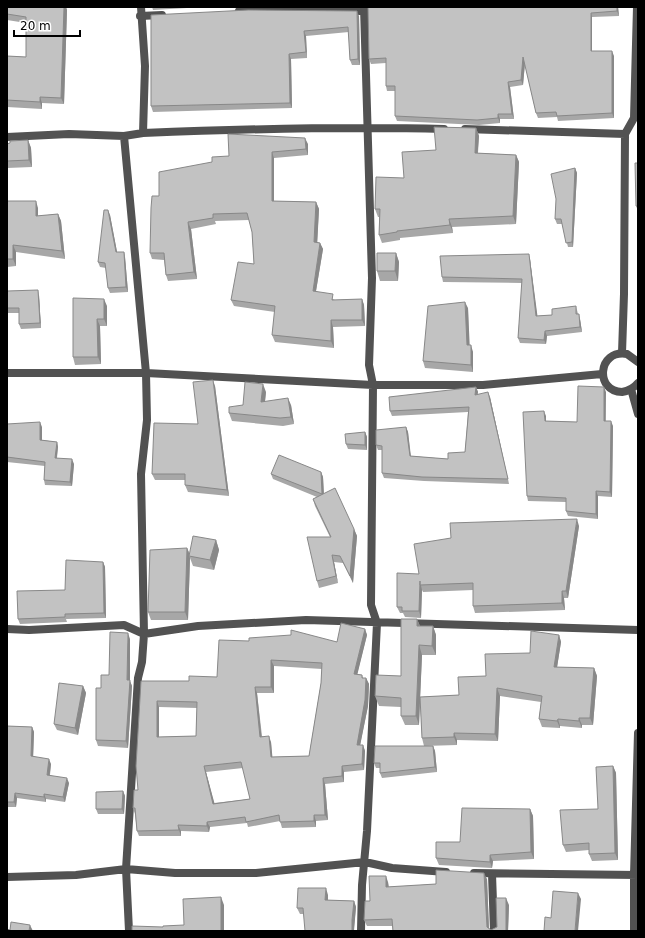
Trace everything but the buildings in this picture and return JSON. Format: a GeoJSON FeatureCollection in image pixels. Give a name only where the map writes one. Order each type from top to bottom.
{"type":"FeatureCollection","features":[{"type":"Feature","properties":{"kind":"street"},"geometry":{"type":"LineString","coordinates":[[141,7],[140,16],[145,66],[143,133]]}},
{"type":"Feature","properties":{"kind":"street"},"geometry":{"type":"LineString","coordinates":[[622,353],[625,134],[636,118],[637,7]]}},
{"type":"Feature","properties":{"kind":"street"},"geometry":{"type":"LineString","coordinates":[[226,12],[364,9],[372,278],[369,365],[373,385],[371,605],[377,623],[365,862],[362,885],[361,931]]}},
{"type":"Feature","properties":{"kind":"street"},"geometry":{"type":"LineString","coordinates":[[140,16],[172,15]]}},
{"type":"Feature","properties":{"kind":"street"},"geometry":{"type":"LineString","coordinates":[[7,137],[69,134],[124,136],[143,133],[367,127],[625,134]]}},
{"type":"Feature","properties":{"kind":"street"},"geometry":{"type":"LineString","coordinates":[[124,136],[146,373],[147,420],[141,474],[144,634],[142,662],[138,678],[126,869],[129,931]]}},
{"type":"Feature","properties":{"kind":"street"},"geometry":{"type":"LineString","coordinates":[[638,362],[632,356],[622,353],[609,357],[603,368],[602,374],[607,386],[613,389],[625,392],[638,383]]}},
{"type":"Feature","properties":{"kind":"street"},"geometry":{"type":"LineString","coordinates":[[7,373],[146,373],[373,385],[483,385],[602,374]]}},
{"type":"Feature","properties":{"kind":"street"},"geometry":{"type":"LineString","coordinates":[[631,389],[638,414]]}},
{"type":"Feature","properties":{"kind":"street"},"geometry":{"type":"LineString","coordinates":[[7,629],[29,630],[124,625],[144,634],[198,626],[306,620],[638,630]]}},
{"type":"Feature","properties":{"kind":"street"},"geometry":{"type":"LineString","coordinates":[[634,931],[638,733]]}},
{"type":"Feature","properties":{"kind":"street"},"geometry":{"type":"LineString","coordinates":[[7,877],[76,875],[126,869],[175,873],[256,873],[365,862],[392,868],[453,872]]}},
{"type":"Feature","properties":{"kind":"street"},"geometry":{"type":"LineString","coordinates":[[469,873],[636,875]]}},
{"type":"Feature","properties":{"kind":"street"},"geometry":{"type":"LineString","coordinates":[[492,874],[494,931]]}}]}
